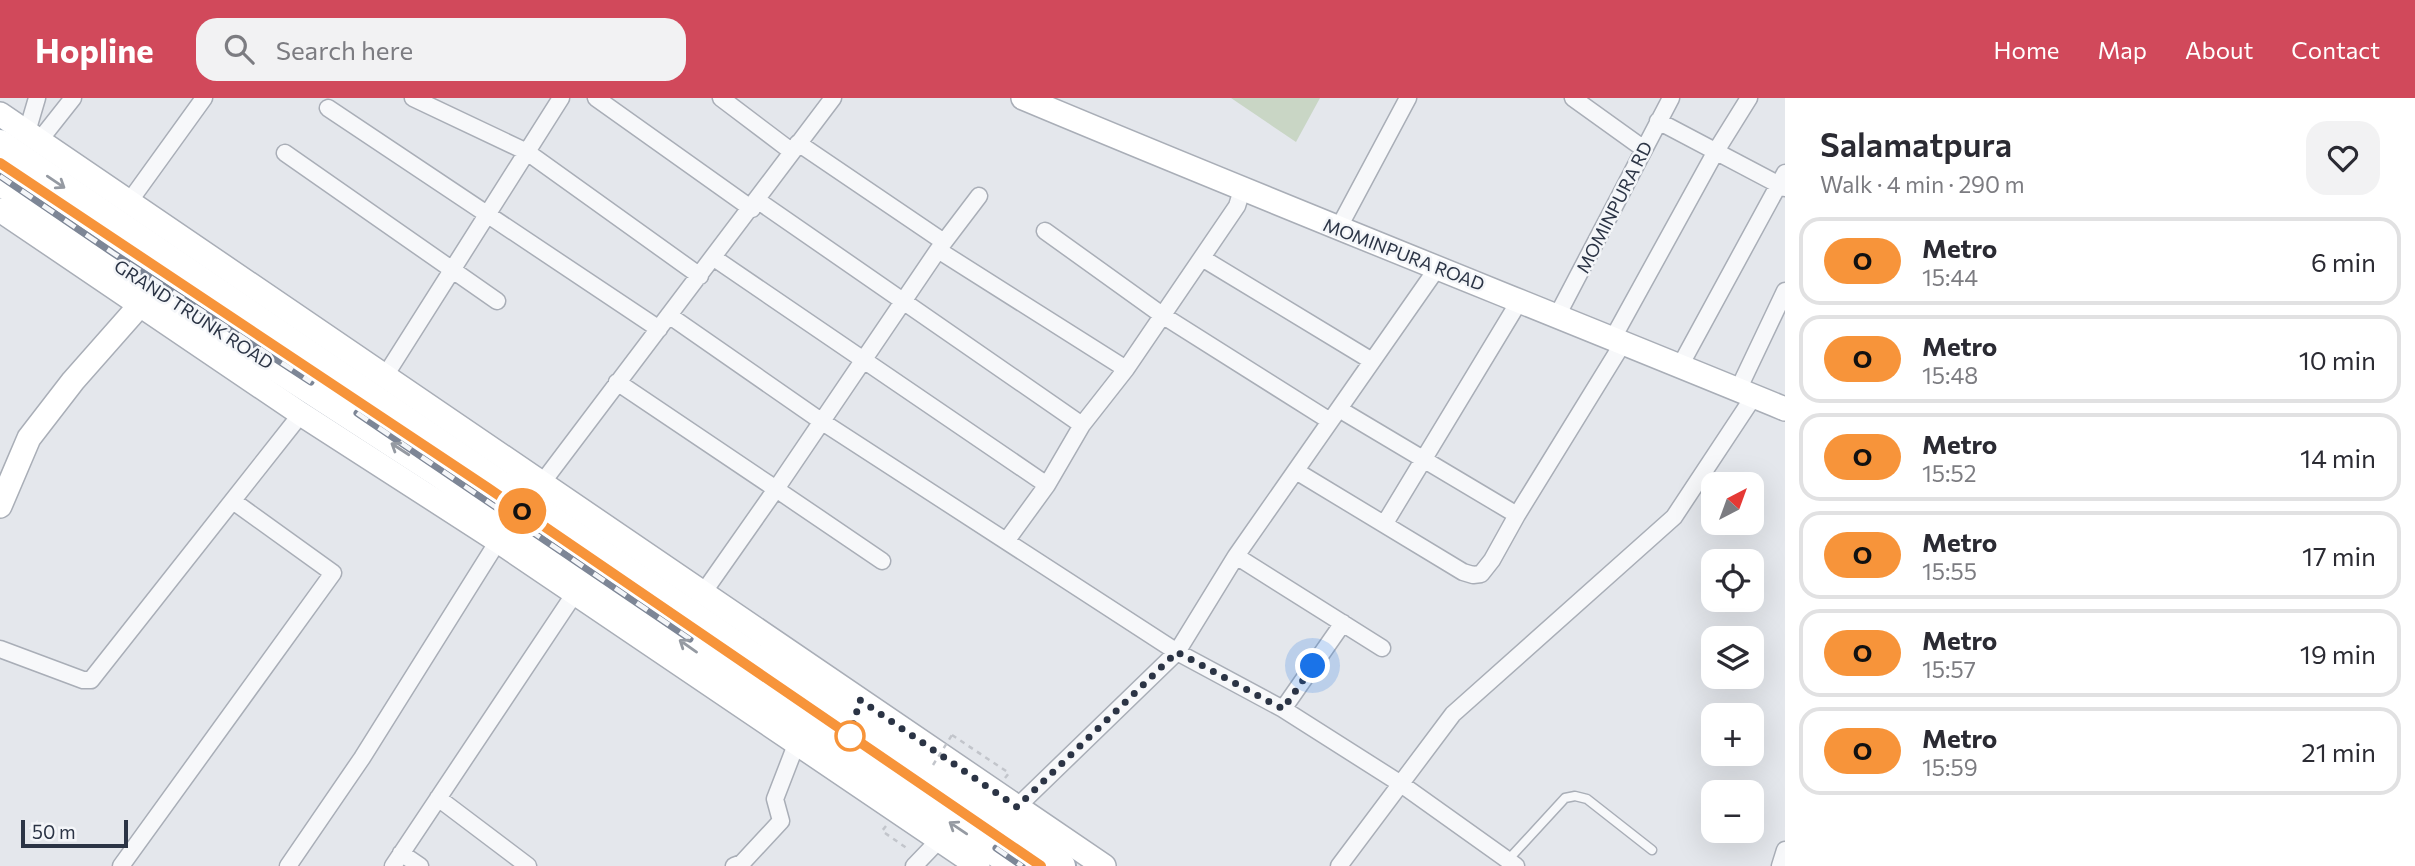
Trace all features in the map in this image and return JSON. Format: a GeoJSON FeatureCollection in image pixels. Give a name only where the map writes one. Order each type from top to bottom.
{"type":"FeatureCollection","features":[{"type":"Feature","properties":{"kind":"main road","name":"GRAND TRUNK ROAD"},"geometry":{"type":"LineString","coordinates":[[0,143],[1062,866]]}},
{"type":"Feature","properties":{"kind":"main road","name":"GRAND TRUNK ROAD"},"geometry":{"type":"LineString","coordinates":[[0,182],[147,297],[436,472],[770,703],[1015,866]]}},
{"type":"Feature","properties":{"kind":"main road"},"geometry":{"type":"LineString","coordinates":[[436,472],[451,450]]}},
{"type":"Feature","properties":{"kind":"street"},"geometry":{"type":"LineString","coordinates":[[33,137],[37,98]]}},
{"type":"Feature","properties":{"kind":"street"},"geometry":{"type":"LineString","coordinates":[[33,137],[72,98]]}},
{"type":"Feature","properties":{"kind":"street"},"geometry":{"type":"LineString","coordinates":[[412,98],[527,152],[700,276]]}},
{"type":"Feature","properties":{"kind":"street"},"geometry":{"type":"LineString","coordinates":[[385,376],[561,98]]}},
{"type":"Feature","properties":{"kind":"street"},"geometry":{"type":"LineString","coordinates":[[596,98],[905,302],[1082,425]]}},
{"type":"Feature","properties":{"kind":"street"},"geometry":{"type":"LineString","coordinates":[[720,98],[1126,369]]}},
{"type":"Feature","properties":{"kind":"street"},"geometry":{"type":"LineString","coordinates":[[542,483],[834,98]]}},
{"type":"Feature","properties":{"kind":"street","name":"MOMINPURA ROAD"},"geometry":{"type":"LineString","coordinates":[[1023,98],[1242,190],[1785,409]]}},
{"type":"Feature","properties":{"kind":"street"},"geometry":{"type":"LineString","coordinates":[[1338,229],[1408,98]]}},
{"type":"Feature","properties":{"kind":"street"},"geometry":{"type":"LineString","coordinates":[[1573,98],[1644,149]]}},
{"type":"Feature","properties":{"kind":"street","name":"MOMINPURA RD"},"geometry":{"type":"LineString","coordinates":[[1558,316],[1671,98]]}},
{"type":"Feature","properties":{"kind":"street"},"geometry":{"type":"LineString","coordinates":[[1296,471],[1463,572],[1480,574],[1487,568],[1618,340],[1716,151],[1749,98]]}},
{"type":"Feature","properties":{"kind":"street"},"geometry":{"type":"LineString","coordinates":[[129,202],[196,101]]}},
{"type":"Feature","properties":{"kind":"street"},"geometry":{"type":"LineString","coordinates":[[328,108],[488,213],[1007,540],[1177,652],[1283,709],[1401,784],[1509,864]]}},
{"type":"Feature","properties":{"kind":"street"},"geometry":{"type":"LineString","coordinates":[[0,114],[1104,866]]}},
{"type":"Feature","properties":{"kind":"street"},"geometry":{"type":"LineString","coordinates":[[1658,121],[1783,182],[1680,366]]}},
{"type":"Feature","properties":{"kind":"street"},"geometry":{"type":"LineString","coordinates":[[285,153],[497,301]]}},
{"type":"Feature","properties":{"kind":"street"},"geometry":{"type":"LineString","coordinates":[[1007,540],[1048,485],[1082,425],[1126,369],[1237,206],[1242,190]]}},
{"type":"Feature","properties":{"kind":"street"},"geometry":{"type":"LineString","coordinates":[[704,593],[941,246],[979,196]]}},
{"type":"Feature","properties":{"kind":"street"},"geometry":{"type":"LineString","coordinates":[[1,214],[147,297],[300,414],[498,541],[978,866]]}},
{"type":"Feature","properties":{"kind":"street"},"geometry":{"type":"LineString","coordinates":[[1045,231],[1162,315],[1335,415],[1423,458],[1517,515]]}},
{"type":"Feature","properties":{"kind":"street"},"geometry":{"type":"LineString","coordinates":[[714,258],[1048,485]]}},
{"type":"Feature","properties":{"kind":"street"},"geometry":{"type":"LineString","coordinates":[[1202,258],[1372,361]]}},
{"type":"Feature","properties":{"kind":"street"},"geometry":{"type":"LineString","coordinates":[[1017,807],[1177,652],[1236,556],[1438,267]]}},
{"type":"Feature","properties":{"kind":"street"},"geometry":{"type":"LineString","coordinates":[[1339,866],[1453,714],[1674,517],[1746,393],[1785,290]]}},
{"type":"Feature","properties":{"kind":"street"},"geometry":{"type":"LineString","coordinates":[[0,506],[29,438],[54,403],[147,297]]}},
{"type":"Feature","properties":{"kind":"street"},"geometry":{"type":"LineString","coordinates":[[1385,523],[1520,300]]}},
{"type":"Feature","properties":{"kind":"street"},"geometry":{"type":"LineString","coordinates":[[617,382],[882,561]]}},
{"type":"Feature","properties":{"kind":"street"},"geometry":{"type":"LineString","coordinates":[[0,649],[83,680],[91,680],[300,414]]}},
{"type":"Feature","properties":{"kind":"street"},"geometry":{"type":"LineString","coordinates":[[121,866],[332,573],[233,501]]}},
{"type":"Feature","properties":{"kind":"street"},"geometry":{"type":"LineString","coordinates":[[288,866],[362,758],[498,541]]}},
{"type":"Feature","properties":{"kind":"street"},"geometry":{"type":"LineString","coordinates":[[1236,556],[1382,648]]}},
{"type":"Feature","properties":{"kind":"street"},"geometry":{"type":"LineString","coordinates":[[420,866],[397,860],[575,593]]}},
{"type":"Feature","properties":{"kind":"street"},"geometry":{"type":"LineString","coordinates":[[1283,709],[1343,623]]}},
{"type":"Feature","properties":{"kind":"street"},"geometry":{"type":"LineString","coordinates":[[736,866],[742,863],[781,821],[775,799],[797,742]]}},
{"type":"Feature","properties":{"kind":"street"},"geometry":{"type":"LineString","coordinates":[[438,798],[528,866]]}},
{"type":"Feature","properties":{"kind":"street"},"geometry":{"type":"LineString","coordinates":[[914,859],[940,839]]}},
{"type":"Feature","properties":{"kind":"street"},"geometry":{"type":"LineString","coordinates":[[1780,866],[1785,850]]}},
{"type":"Feature","properties":{"kind":"lane"},"geometry":{"type":"LineString","coordinates":[[1509,864],[1565,798],[1575,796],[1587,799],[1652,850]]}},
{"type":"Feature","properties":{"kind":"path"},"geometry":{"type":"LineString","coordinates":[[933,765],[952,735],[1009,773]]}},
{"type":"Feature","properties":{"kind":"path"},"geometry":{"type":"LineString","coordinates":[[882,831],[914,859]]}},
{"type":"Feature","properties":{"kind":"green space"},"geometry":{"type":"Polygon","coordinates":[[[1231,98],[1320,98],[1296,142],[1231,98]]]}},
{"type":"Feature","properties":{"kind":"railway"},"geometry":{"type":"LineString","coordinates":[[0,163],[488,488],[1041,866]]}},
{"type":"Feature","properties":{"kind":"railway"},"geometry":{"type":"LineString","coordinates":[[0,176],[311,382]]}},
{"type":"Feature","properties":{"kind":"railway"},"geometry":{"type":"LineString","coordinates":[[357,413],[690,639]]}},
{"type":"Feature","properties":{"kind":"railway"},"geometry":{"type":"LineString","coordinates":[[996,848],[1022,866]]}},
{"type":"Feature","properties":{"kind":"metro line","name":"O"},"geometry":{"type":"LineString","coordinates":[[0,163],[488,488],[1041,866]]}},
{"type":"Feature","properties":{"kind":"route"},"geometry":{"type":"LineString","coordinates":[[850,736],[860,700],[1017,807],[1177,652],[1283,709],[1313,666]]}}]}
